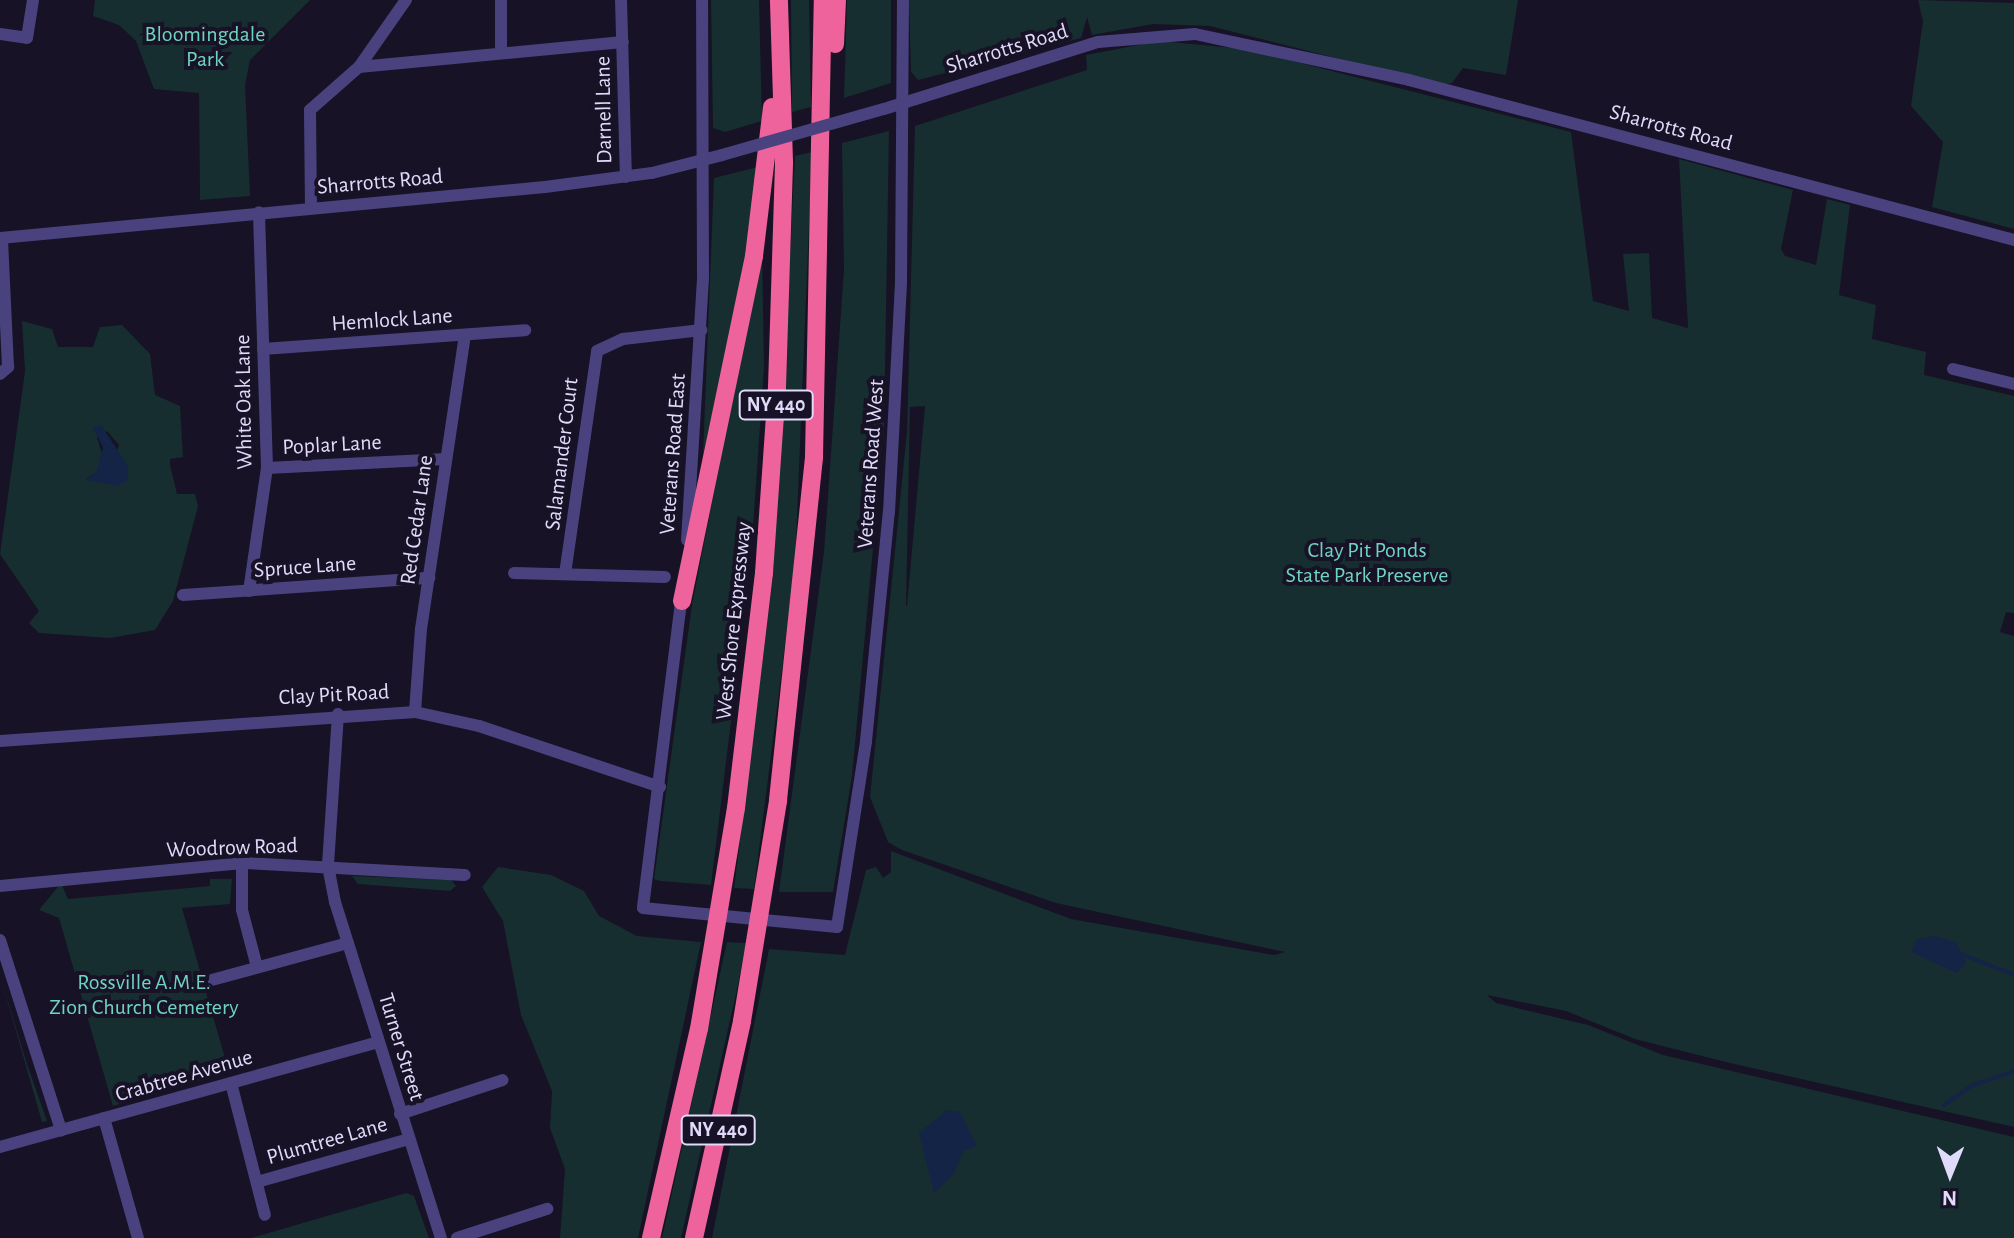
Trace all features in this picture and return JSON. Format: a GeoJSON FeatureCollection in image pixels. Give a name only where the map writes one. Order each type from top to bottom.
{"type":"FeatureCollection","features":[{"type":"Feature","properties":{"kind":"highway"},"geometry":{"type":"LineString","coordinates":[[682,601],[760,219],[777,0]]}},
{"type":"Feature","properties":{"kind":"highway","name":"West Shore Expressway"},"geometry":{"type":"LineString","coordinates":[[651,1238],[699,1029],[736,808],[763,588],[777,387],[784,176],[777,0]]}},
{"type":"Feature","properties":{"kind":"highway","name":"NY 440"},"geometry":{"type":"LineString","coordinates":[[694,1238],[742,1021],[778,800],[808,535],[822,270],[823,0]]}},
{"type":"Feature","properties":{"kind":"highway"},"geometry":{"type":"LineString","coordinates":[[822,270],[833,179],[837,0]]}},
{"type":"Feature","properties":{"kind":"street"},"geometry":{"type":"LineString","coordinates":[[0,34],[27,38],[33,0]]}},
{"type":"Feature","properties":{"kind":"street"},"geometry":{"type":"LineString","coordinates":[[311,208],[310,110],[359,67],[406,0]]}},
{"type":"Feature","properties":{"kind":"street"},"geometry":{"type":"LineString","coordinates":[[501,0],[501,49]]}},
{"type":"Feature","properties":{"kind":"street","name":"Darnell Lane"},"geometry":{"type":"LineString","coordinates":[[621,0],[626,177]]}},
{"type":"Feature","properties":{"kind":"street","name":"Veterans Road East"},"geometry":{"type":"LineString","coordinates":[[643,908],[682,601],[701,330],[704,160],[702,0]]}},
{"type":"Feature","properties":{"kind":"street","name":"Veterans Road West"},"geometry":{"type":"LineString","coordinates":[[643,908],[837,927],[864,756],[889,512],[903,103],[903,0]]}},
{"type":"Feature","properties":{"kind":"street","name":"Sharrotts Road"},"geometry":{"type":"LineString","coordinates":[[1,238],[626,177],[704,160],[884,109],[1098,42],[1195,34],[1409,80],[2014,240]]}},
{"type":"Feature","properties":{"kind":"street","name":"Darnell Lane"},"geometry":{"type":"LineString","coordinates":[[359,67],[442,60],[501,49],[623,42]]}},
{"type":"Feature","properties":{"kind":"street","name":"White Oak Lane"},"geometry":{"type":"LineString","coordinates":[[249,591],[267,468],[259,212]]}},
{"type":"Feature","properties":{"kind":"street"},"geometry":{"type":"LineString","coordinates":[[0,374],[8,367],[1,238]]}},
{"type":"Feature","properties":{"kind":"street","name":"Hemlock Lane"},"geometry":{"type":"LineString","coordinates":[[263,349],[525,330]]}},
{"type":"Feature","properties":{"kind":"street","name":"Salamander Court"},"geometry":{"type":"LineString","coordinates":[[565,574],[597,351],[623,339],[701,330]]}},
{"type":"Feature","properties":{"kind":"street","name":"Red Cedar Lane"},"geometry":{"type":"LineString","coordinates":[[415,712],[429,578],[465,335]]}},
{"type":"Feature","properties":{"kind":"street"},"geometry":{"type":"LineString","coordinates":[[1953,369],[2014,384]]}},
{"type":"Feature","properties":{"kind":"street","name":"Poplar Lane"},"geometry":{"type":"LineString","coordinates":[[267,468],[446,459]]}},
{"type":"Feature","properties":{"kind":"street"},"geometry":{"type":"LineString","coordinates":[[514,573],[665,577]]}},
{"type":"Feature","properties":{"kind":"street","name":"Spruce Lane"},"geometry":{"type":"LineString","coordinates":[[183,595],[429,578]]}},
{"type":"Feature","properties":{"kind":"street","name":"Clay Pit Road"},"geometry":{"type":"LineString","coordinates":[[0,741],[338,714],[415,712],[479,726],[660,787]]}},
{"type":"Feature","properties":{"kind":"street","name":"Turner Street"},"geometry":{"type":"LineString","coordinates":[[338,714],[328,866],[378,1042],[441,1238]]}},
{"type":"Feature","properties":{"kind":"street"},"geometry":{"type":"LineString","coordinates":[[242,863],[242,910],[257,967]]}},
{"type":"Feature","properties":{"kind":"street","name":"Woodrow Road"},"geometry":{"type":"LineString","coordinates":[[0,886],[242,863],[465,875]]}},
{"type":"Feature","properties":{"kind":"street"},"geometry":{"type":"LineString","coordinates":[[0,940],[61,1130]]}},
{"type":"Feature","properties":{"kind":"street"},"geometry":{"type":"LineString","coordinates":[[208,981],[348,943]]}},
{"type":"Feature","properties":{"kind":"street","name":"Crabtree Avenue"},"geometry":{"type":"LineString","coordinates":[[0,1147],[378,1042]]}},
{"type":"Feature","properties":{"kind":"street"},"geometry":{"type":"LineString","coordinates":[[400,1114],[503,1080]]}},
{"type":"Feature","properties":{"kind":"street","name":"Plumtree Lane"},"geometry":{"type":"LineString","coordinates":[[231,1083],[265,1215]]}},
{"type":"Feature","properties":{"kind":"street"},"geometry":{"type":"LineString","coordinates":[[104,1118],[138,1238]]}},
{"type":"Feature","properties":{"kind":"street","name":"Plumtree Lane"},"geometry":{"type":"LineString","coordinates":[[257,1182],[409,1139]]}},
{"type":"Feature","properties":{"kind":"street"},"geometry":{"type":"LineString","coordinates":[[457,1238],[547,1209]]}},
{"type":"Feature","properties":{"kind":"green space","name":"Bloomingdale Park"},"geometry":{"type":"Polygon","coordinates":[[[95,0],[310,0],[250,60],[245,85],[250,196],[200,200],[199,93],[154,89],[136,41],[119,25],[93,16],[95,0]]]}},
{"type":"Feature","properties":{"kind":"green space"},"geometry":{"type":"Polygon","coordinates":[[[711,0],[759,0],[762,121],[725,132],[713,128],[711,0]]]}},
{"type":"Feature","properties":{"kind":"green space"},"geometry":{"type":"Polygon","coordinates":[[[791,0],[809,0],[811,107],[792,112],[791,0]]]}},
{"type":"Feature","properties":{"kind":"green space"},"geometry":{"type":"Polygon","coordinates":[[[847,0],[891,0],[891,83],[844,98],[847,0]]]}},
{"type":"Feature","properties":{"kind":"green space"},"geometry":{"type":"Polygon","coordinates":[[[909,0],[1518,0],[1506,75],[1463,68],[1452,83],[1442,85],[1210,26],[1153,24],[1092,35],[1087,17],[1081,38],[918,80],[911,72],[909,0]]]}},
{"type":"Feature","properties":{"kind":"green space"},"geometry":{"type":"Polygon","coordinates":[[[1918,0],[2014,3],[2014,229],[1932,207],[1943,142],[1911,106],[1923,21],[1918,0]]]}},
{"type":"Feature","properties":{"kind":"green space","name":"Clay Pit Ponds State Park Preserve"},"geometry":{"type":"Polygon","coordinates":[[[1159,41],[1245,49],[1571,132],[1593,301],[1629,311],[1623,254],[1649,253],[1652,318],[1688,328],[1679,159],[1793,190],[1781,249],[1785,256],[1816,265],[1827,199],[1850,205],[1839,295],[1876,305],[1872,339],[1926,352],[1924,375],[2014,396],[2014,613],[2006,612],[2000,632],[2014,636],[2014,1127],[1726,1062],[1635,1039],[1566,1011],[1487,995],[1496,1003],[1588,1025],[1663,1055],[2014,1137],[2014,1238],[712,1238],[769,949],[845,955],[866,870],[876,867],[883,878],[891,872],[891,851],[1071,919],[1274,955],[1285,952],[1056,903],[902,850],[888,842],[870,797],[907,432],[915,126],[1087,70],[1086,55],[1159,41]],[[925,406],[910,407],[907,606],[925,406]]]}},
{"type":"Feature","properties":{"kind":"green space"},"geometry":{"type":"Polygon","coordinates":[[[889,131],[884,429],[852,776],[833,892],[779,892],[824,552],[844,270],[842,143],[889,131]]]}},
{"type":"Feature","properties":{"kind":"green space"},"geometry":{"type":"Polygon","coordinates":[[[812,152],[795,566],[754,889],[734,888],[773,577],[795,156],[812,152]]]}},
{"type":"Feature","properties":{"kind":"green space"},"geometry":{"type":"Polygon","coordinates":[[[758,167],[743,272],[703,456],[714,178],[758,167]]]}},
{"type":"Feature","properties":{"kind":"green space"},"geometry":{"type":"Polygon","coordinates":[[[762,247],[764,367],[751,557],[711,885],[660,881],[654,879],[692,605],[762,247]]]}},
{"type":"Feature","properties":{"kind":"green space"},"geometry":{"type":"Polygon","coordinates":[[[22,321],[52,329],[58,347],[93,347],[100,327],[122,325],[150,354],[155,395],[180,406],[183,457],[170,459],[170,465],[177,494],[195,494],[198,506],[173,601],[155,630],[110,638],[39,633],[29,623],[39,611],[0,554],[25,371],[22,321]],[[107,431],[97,437],[102,454],[97,472],[86,479],[105,483],[119,445],[107,431]]]}},
{"type":"Feature","properties":{"kind":"green space"},"geometry":{"type":"Polygon","coordinates":[[[498,867],[551,875],[584,891],[599,916],[637,936],[701,942],[638,1238],[560,1238],[565,1169],[550,1128],[552,1091],[521,1015],[503,921],[482,887],[498,867]]]}},
{"type":"Feature","properties":{"kind":"green space"},"geometry":{"type":"Polygon","coordinates":[[[352,876],[451,880],[456,886],[450,891],[358,884],[352,876]]]}},
{"type":"Feature","properties":{"kind":"green space","name":"Rossville A.M.E. Zion Church Cemetery"},"geometry":{"type":"Polygon","coordinates":[[[210,879],[232,879],[230,904],[182,908],[229,1072],[113,1106],[59,918],[39,910],[61,883],[68,899],[210,886],[210,879]]]}},
{"type":"Feature","properties":{"kind":"green space"},"geometry":{"type":"Polygon","coordinates":[[[727,942],[746,943],[738,985],[681,1238],[662,1238],[727,942]]]}},
{"type":"Feature","properties":{"kind":"green space"},"geometry":{"type":"Polygon","coordinates":[[[0,975],[27,1064],[47,1121],[42,1122],[0,975]]]}},
{"type":"Feature","properties":{"kind":"green space"},"geometry":{"type":"Polygon","coordinates":[[[406,1193],[414,1196],[429,1238],[251,1238],[406,1193]]]}},
{"type":"Feature","properties":{"kind":"water"},"geometry":{"type":"Polygon","coordinates":[[[101,425],[128,466],[128,480],[118,486],[86,480],[97,471],[103,447],[93,428],[101,425]]]}},
{"type":"Feature","properties":{"kind":"water"},"geometry":{"type":"Polygon","coordinates":[[[1935,936],[1956,942],[1966,963],[1957,973],[1911,952],[1917,939],[1935,936]]]}},
{"type":"Feature","properties":{"kind":"water"},"geometry":{"type":"Polygon","coordinates":[[[947,1110],[960,1112],[977,1146],[963,1151],[954,1174],[934,1193],[919,1133],[947,1110]]]}},
{"type":"Feature","properties":{"kind":"waterway"},"geometry":{"type":"LineString","coordinates":[[1961,954],[2014,975]]}},
{"type":"Feature","properties":{"kind":"waterway"},"geometry":{"type":"LineString","coordinates":[[1944,1105],[1971,1086],[2014,1071]]}}]}
